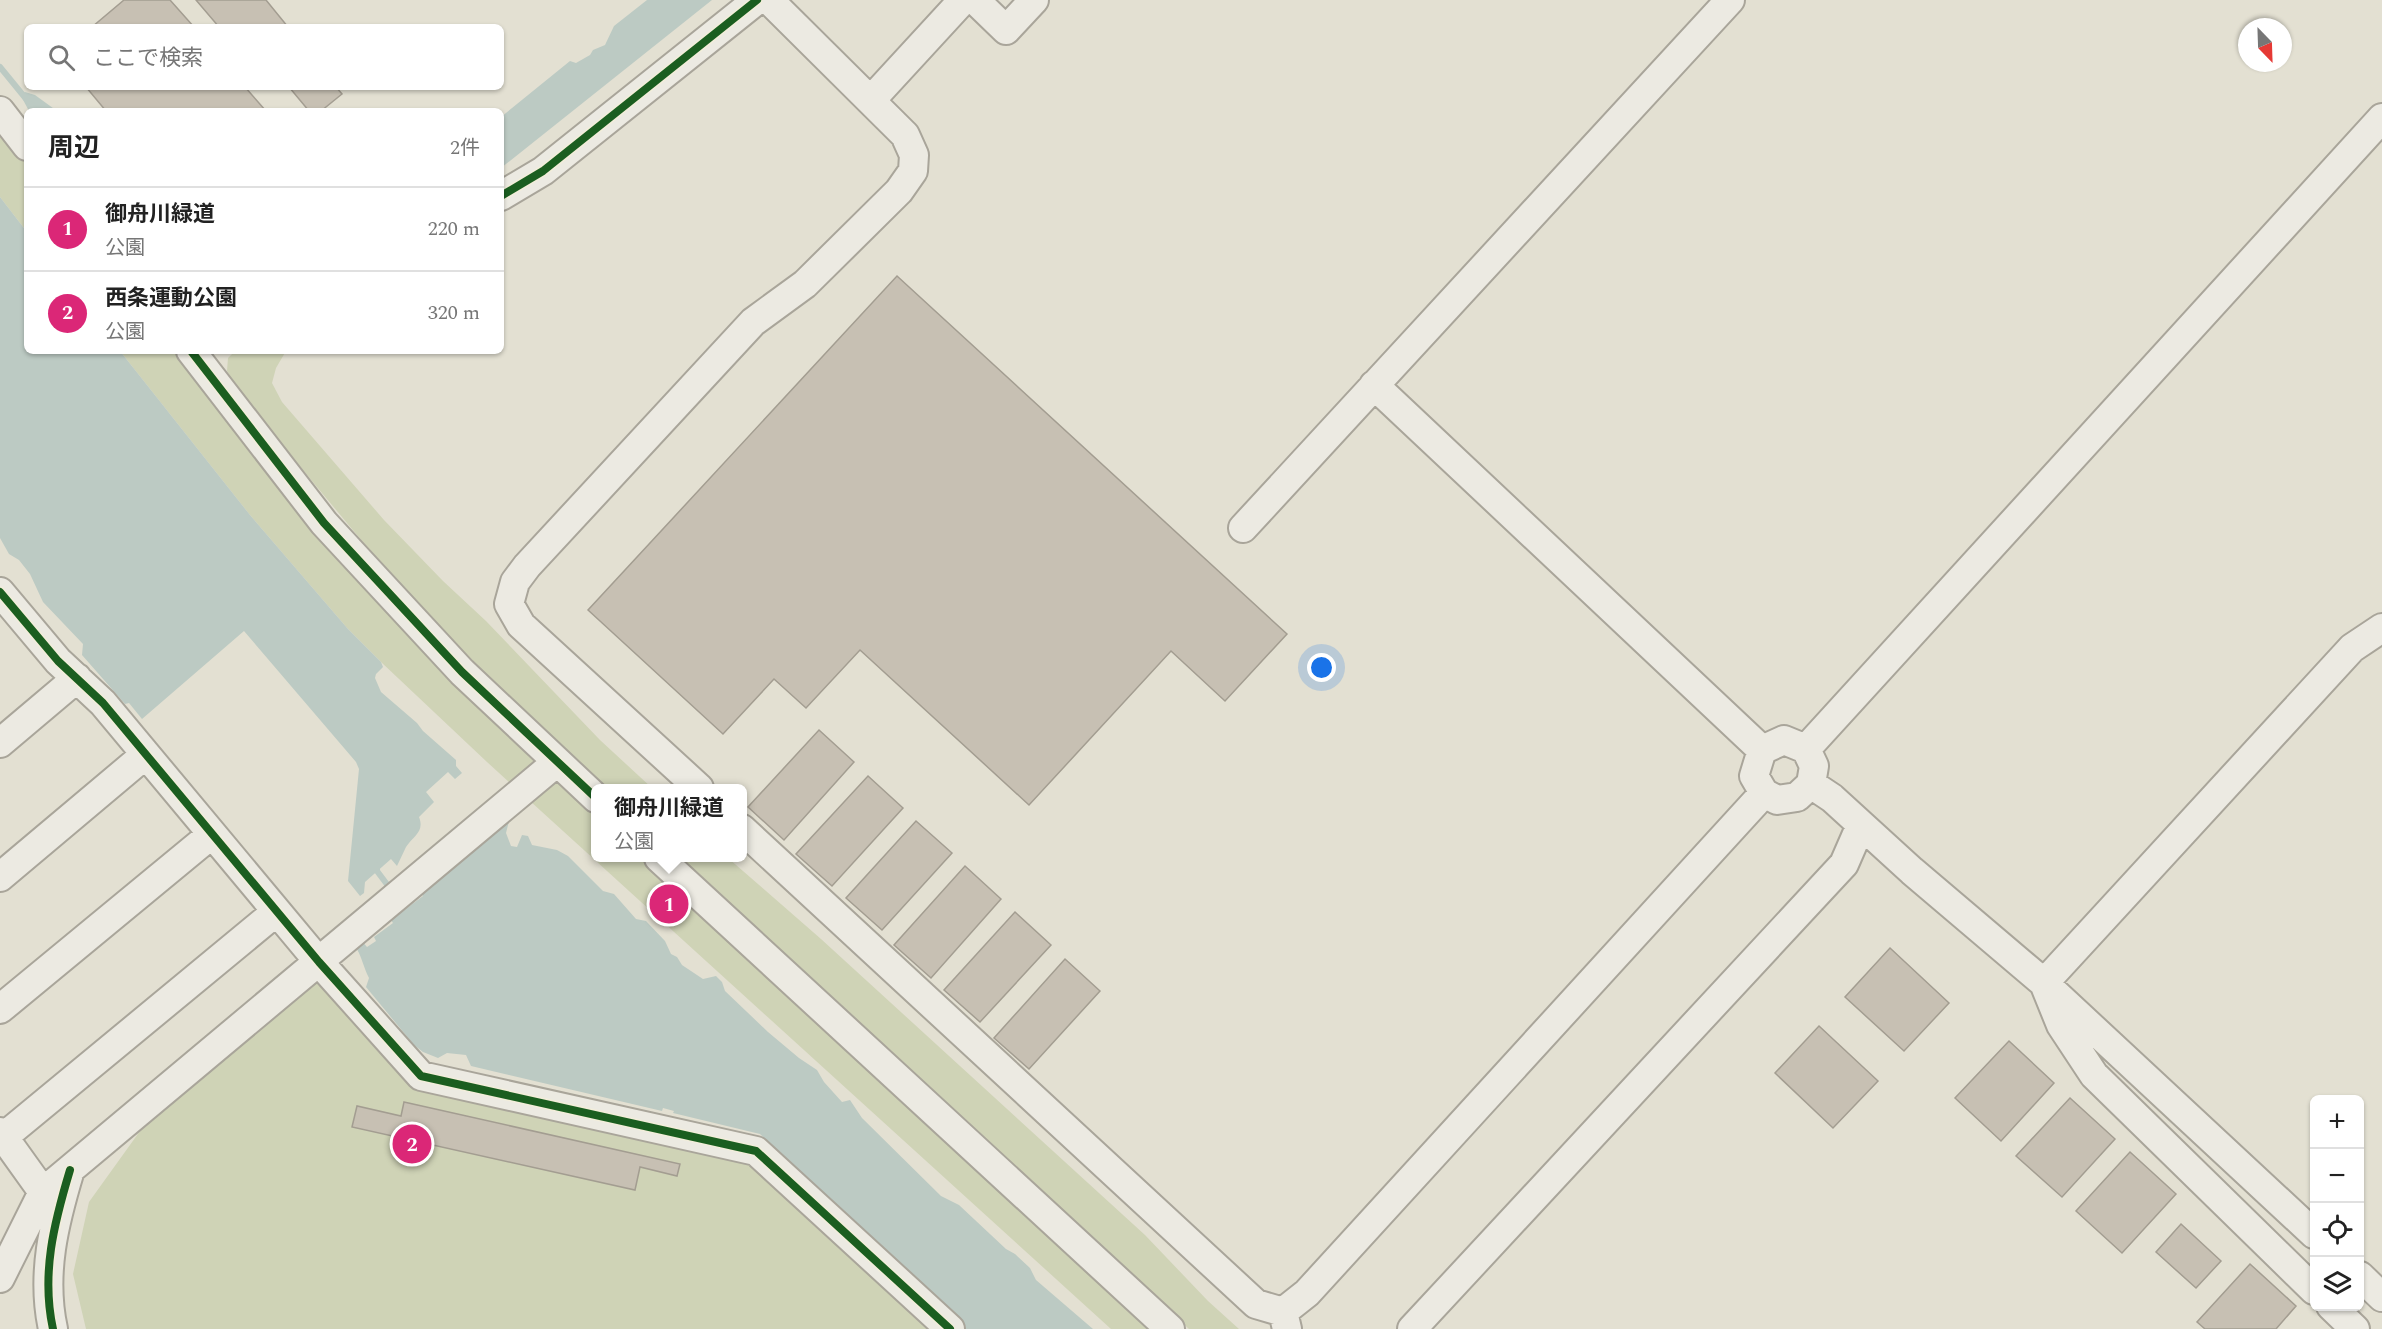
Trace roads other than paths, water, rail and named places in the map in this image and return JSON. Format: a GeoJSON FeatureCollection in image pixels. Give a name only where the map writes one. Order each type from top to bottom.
{"type":"FeatureCollection","features":[{"type":"Feature","properties":{"kind":"street"},"geometry":{"type":"LineString","coordinates":[[504,194],[543,171],[757,0]]}},
{"type":"Feature","properties":{"kind":"street"},"geometry":{"type":"LineString","coordinates":[[694,784],[521,625],[509,604],[515,582],[527,566],[753,322],[805,284],[899,191],[913,171],[914,155],[904,135],[769,0]]}},
{"type":"Feature","properties":{"kind":"street"},"geometry":{"type":"LineString","coordinates":[[871,100],[963,0]]}},
{"type":"Feature","properties":{"kind":"street"},"geometry":{"type":"LineString","coordinates":[[975,0],[1006,30],[1034,0]]}},
{"type":"Feature","properties":{"kind":"street"},"geometry":{"type":"LineString","coordinates":[[1243,528],[1730,0]]}},
{"type":"Feature","properties":{"kind":"street"},"geometry":{"type":"LineString","coordinates":[[0,111],[24,142]]}},
{"type":"Feature","properties":{"kind":"street"},"geometry":{"type":"LineString","coordinates":[[1806,750],[2382,118]]}},
{"type":"Feature","properties":{"kind":"street"},"geometry":{"type":"LineString","coordinates":[[202,355],[324,523],[462,672],[591,793]]}},
{"type":"Feature","properties":{"kind":"street"},"geometry":{"type":"LineString","coordinates":[[1374,385],[1762,750]]}},
{"type":"Feature","properties":{"kind":"street"},"geometry":{"type":"LineString","coordinates":[[0,592],[58,661],[103,703],[276,912],[421,1076],[756,1151],[950,1329]]}},
{"type":"Feature","properties":{"kind":"street"},"geometry":{"type":"LineString","coordinates":[[2044,983],[2352,648],[2382,628]]}},
{"type":"Feature","properties":{"kind":"street"},"geometry":{"type":"LineString","coordinates":[[0,743],[77,678]]}},
{"type":"Feature","properties":{"kind":"street"},"geometry":{"type":"LineString","coordinates":[[1784,741],[1806,750],[1814,766],[1811,784],[1797,798],[1778,800],[1764,793],[1754,776],[1762,750],[1784,741]]}},
{"type":"Feature","properties":{"kind":"street"},"geometry":{"type":"LineString","coordinates":[[0,877],[145,755]]}},
{"type":"Feature","properties":{"kind":"street"},"geometry":{"type":"LineString","coordinates":[[0,1278],[43,1192],[557,762]]}},
{"type":"Feature","properties":{"kind":"street"},"geometry":{"type":"LineString","coordinates":[[1811,784],[1832,798],[1912,871],[2044,983],[2310,1230]]}},
{"type":"Feature","properties":{"kind":"street"},"geometry":{"type":"LineString","coordinates":[[747,834],[1256,1304],[1285,1320],[1307,1293],[1764,793]]}},
{"type":"Feature","properties":{"kind":"street"},"geometry":{"type":"LineString","coordinates":[[1412,1329],[1844,864],[1861,825]]}},
{"type":"Feature","properties":{"kind":"street"},"geometry":{"type":"LineString","coordinates":[[0,1009],[212,834]]}},
{"type":"Feature","properties":{"kind":"street"},"geometry":{"type":"LineString","coordinates":[[663,862],[1170,1329]]}},
{"type":"Feature","properties":{"kind":"street"},"geometry":{"type":"LineString","coordinates":[[43,1192],[1,1136],[276,912]]}},
{"type":"Feature","properties":{"kind":"street"},"geometry":{"type":"LineString","coordinates":[[2044,983],[2061,1025],[2094,1075],[2310,1286]]}},
{"type":"Feature","properties":{"kind":"street"},"geometry":{"type":"LineString","coordinates":[[53,1329],[48,1304],[47,1266],[57,1216],[70,1170]]}},
{"type":"Feature","properties":{"kind":"street"},"geometry":{"type":"LineString","coordinates":[[2364,1280],[2382,1297]]}},
{"type":"Feature","properties":{"kind":"street"},"geometry":{"type":"LineString","coordinates":[[2336,1311],[2355,1329]]}},
{"type":"Feature","properties":{"kind":"waterway"},"geometry":{"type":"LineString","coordinates":[[0,67],[34,108]]}},
{"type":"Feature","properties":{"kind":"waterway"},"geometry":{"type":"LineString","coordinates":[[377,865],[377,871],[392,891]]}},
{"type":"Feature","properties":{"kind":"place","name":"御舟川緑道"},"geometry":{"type":"Point","coordinates":[669,904]}},
{"type":"Feature","properties":{"kind":"place","name":"西条運動公園"},"geometry":{"type":"Point","coordinates":[412,1144]}}]}
